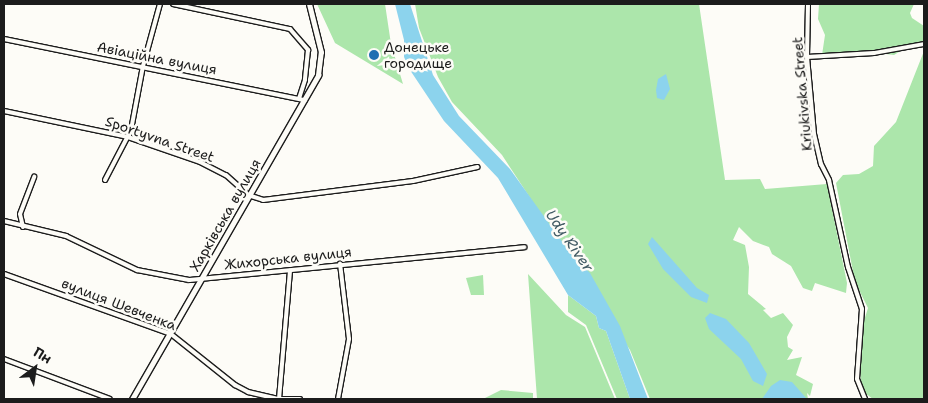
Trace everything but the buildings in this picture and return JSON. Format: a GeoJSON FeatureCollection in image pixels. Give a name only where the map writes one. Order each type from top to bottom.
{"type":"FeatureCollection","features":[{"type":"Feature","properties":{"kind":"main road","name":"Харківська вулиця"},"geometry":{"type":"LineString","coordinates":[[132,399],[171,334],[248,195],[306,100],[320,70],[318,38],[308,4]]}},
{"type":"Feature","properties":{"kind":"street"},"geometry":{"type":"LineString","coordinates":[[105,180],[128,137],[143,66],[160,4]]}},
{"type":"Feature","properties":{"kind":"street"},"geometry":{"type":"LineString","coordinates":[[172,4],[290,29],[308,50],[305,80],[299,98]]}},
{"type":"Feature","properties":{"kind":"street","name":"Kriukivska Street"},"geometry":{"type":"LineString","coordinates":[[808,4],[807,57],[814,134],[821,164],[829,180],[848,267],[862,309],[857,379],[865,399]]}},
{"type":"Feature","properties":{"kind":"street","name":"Авіаційна вулиця"},"geometry":{"type":"LineString","coordinates":[[4,39],[306,100]]}},
{"type":"Feature","properties":{"kind":"street"},"geometry":{"type":"LineString","coordinates":[[807,57],[874,53],[924,44]]}},
{"type":"Feature","properties":{"kind":"street","name":"Sportyvna Street"},"geometry":{"type":"LineString","coordinates":[[4,111],[128,137],[226,174],[248,195]]}},
{"type":"Feature","properties":{"kind":"street"},"geometry":{"type":"LineString","coordinates":[[248,195],[263,200],[282,200],[412,182],[478,167]]}},
{"type":"Feature","properties":{"kind":"street"},"geometry":{"type":"LineString","coordinates":[[23,227],[20,214],[34,177]]}},
{"type":"Feature","properties":{"kind":"street","name":"Жихорська вулиця"},"geometry":{"type":"LineString","coordinates":[[4,220],[23,227],[66,236],[137,270],[201,279],[524,247]]}},
{"type":"Feature","properties":{"kind":"street"},"geometry":{"type":"LineString","coordinates":[[338,399],[349,340],[340,264]]}},
{"type":"Feature","properties":{"kind":"street"},"geometry":{"type":"LineString","coordinates":[[279,399],[290,270]]}},
{"type":"Feature","properties":{"kind":"street","name":"вулиця Шевченка"},"geometry":{"type":"LineString","coordinates":[[4,274],[171,334],[235,385],[279,399],[300,399]]}},
{"type":"Feature","properties":{"kind":"street"},"geometry":{"type":"LineString","coordinates":[[4,359],[110,399]]}},
{"type":"Feature","properties":{"kind":"green space","name":"Донецьке городище"},"geometry":{"type":"Polygon","coordinates":[[[317,4],[385,4],[391,44],[403,84],[335,43],[317,4]]]}},
{"type":"Feature","properties":{"kind":"green space"},"geometry":{"type":"Polygon","coordinates":[[[415,4],[699,4],[725,180],[760,179],[765,189],[827,184],[847,283],[846,293],[815,283],[812,291],[803,288],[791,266],[772,254],[769,247],[753,241],[739,227],[733,240],[745,245],[749,267],[748,294],[766,309],[763,310],[771,318],[783,313],[793,325],[787,337],[788,347],[793,350],[787,360],[802,357],[796,375],[813,384],[810,396],[807,393],[808,399],[650,399],[630,350],[502,155],[452,102],[438,77],[419,28],[415,4]]]}},
{"type":"Feature","properties":{"kind":"green space"},"geometry":{"type":"Polygon","coordinates":[[[819,4],[914,4],[910,13],[912,18],[924,26],[924,46],[912,44],[894,55],[861,51],[834,57],[822,55],[825,35],[818,19],[819,4]]]}},
{"type":"Feature","properties":{"kind":"green space"},"geometry":{"type":"Polygon","coordinates":[[[924,51],[924,399],[873,399],[862,391],[860,373],[863,324],[868,308],[855,282],[836,183],[843,175],[859,174],[873,166],[874,146],[896,122],[924,51]]]}},
{"type":"Feature","properties":{"kind":"green space"},"geometry":{"type":"Polygon","coordinates":[[[528,274],[566,315],[585,327],[615,399],[537,399],[528,274]]]}},
{"type":"Feature","properties":{"kind":"green space"},"geometry":{"type":"Polygon","coordinates":[[[483,275],[484,295],[471,295],[466,278],[483,275]]]}},
{"type":"Feature","properties":{"kind":"green space"},"geometry":{"type":"Polygon","coordinates":[[[568,295],[596,316],[599,328],[606,331],[630,399],[617,399],[586,325],[568,312],[568,295]]]}},
{"type":"Feature","properties":{"kind":"green space"},"geometry":{"type":"Polygon","coordinates":[[[501,390],[533,393],[533,399],[483,399],[501,390]]]}},
{"type":"Feature","properties":{"kind":"water"},"geometry":{"type":"Polygon","coordinates":[[[395,4],[410,4],[433,75],[459,116],[510,169],[571,254],[590,273],[620,326],[648,399],[630,399],[606,331],[599,328],[596,316],[568,295],[498,178],[444,121],[410,70],[404,57],[404,40],[395,4]]]}},
{"type":"Feature","properties":{"kind":"water"},"geometry":{"type":"Polygon","coordinates":[[[666,74],[670,89],[664,100],[657,98],[656,90],[658,79],[666,74]]]}},
{"type":"Feature","properties":{"kind":"water"},"geometry":{"type":"Polygon","coordinates":[[[652,237],[697,288],[709,295],[707,303],[691,297],[663,269],[648,244],[652,237]]]}},
{"type":"Feature","properties":{"kind":"water"},"geometry":{"type":"Polygon","coordinates":[[[710,313],[726,319],[749,343],[767,374],[763,386],[753,381],[741,359],[709,329],[705,318],[710,313]]]}},
{"type":"Feature","properties":{"kind":"water"},"geometry":{"type":"Polygon","coordinates":[[[780,380],[792,382],[807,399],[762,399],[771,386],[780,380]]]}},
{"type":"Feature","properties":{"kind":"place","name":"Донецьке городище"},"geometry":{"type":"Point","coordinates":[374,55]}},
{"type":"Feature","properties":{"kind":"water label","name":"Udy River"},"geometry":{"type":"Point","coordinates":[569,241]}}]}
